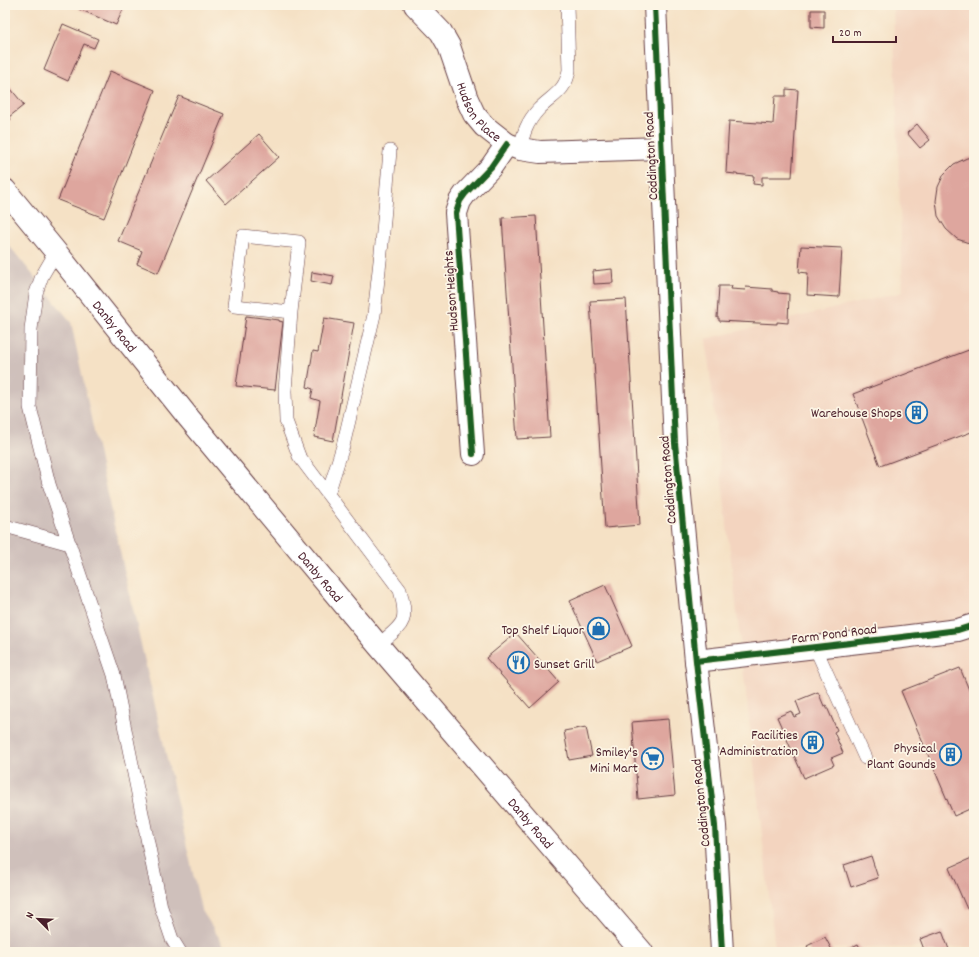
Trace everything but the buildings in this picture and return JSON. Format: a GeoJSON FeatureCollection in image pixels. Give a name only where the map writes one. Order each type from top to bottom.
{"type":"FeatureCollection","features":[{"type":"Feature","properties":{"kind":"street","name":"Hudson Place"},"geometry":{"type":"LineString","coordinates":[[415,5],[441,32],[449,46],[474,114],[484,126],[514,147],[546,152],[661,148]]}},
{"type":"Feature","properties":{"kind":"street","name":"Coddington Road"},"geometry":{"type":"LineString","coordinates":[[655,5],[675,443],[696,661],[715,826],[722,952]]}},
{"type":"Feature","properties":{"kind":"street","name":"Hudson Heights"},"geometry":{"type":"LineString","coordinates":[[473,454],[456,213],[464,194],[514,147]]}},
{"type":"Feature","properties":{"kind":"street","name":"Danby Road"},"geometry":{"type":"LineString","coordinates":[[6,192],[188,417],[378,645],[642,952]]}},
{"type":"Feature","properties":{"kind":"street","name":"Farm Pond Road"},"geometry":{"type":"LineString","coordinates":[[696,661],[958,630],[974,625]]}},
{"type":"Feature","properties":{"kind":"lane"},"geometry":{"type":"LineString","coordinates":[[514,147],[537,110],[561,89],[568,79],[568,5]]}},
{"type":"Feature","properties":{"kind":"lane"},"geometry":{"type":"LineString","coordinates":[[328,494],[343,446],[374,315],[390,151]]}},
{"type":"Feature","properties":{"kind":"lane"},"geometry":{"type":"LineString","coordinates":[[291,312],[234,306],[243,236],[299,242],[291,312],[285,391],[286,421],[299,456],[400,590],[404,607],[404,619],[399,627],[378,645]]}},
{"type":"Feature","properties":{"kind":"lane"},"geometry":{"type":"LineString","coordinates":[[56,252],[42,276],[36,293],[31,329],[30,406],[49,484],[114,675],[161,907],[172,938],[180,952]]}},
{"type":"Feature","properties":{"kind":"lane"},"geometry":{"type":"LineString","coordinates":[[5,526],[70,544]]}},
{"type":"Feature","properties":{"kind":"lane"},"geometry":{"type":"LineString","coordinates":[[815,647],[865,758]]}},
{"type":"Feature","properties":{"kind":"shaded area"},"geometry":{"type":"Polygon","coordinates":[[[893,5],[974,5],[974,947],[775,949],[706,339],[903,292],[893,5]]]}},
{"type":"Feature","properties":{"kind":"shaded area"},"geometry":{"type":"Polygon","coordinates":[[[7,243],[71,322],[105,485],[201,909],[228,952],[5,952],[5,248],[7,243]]]}},
{"type":"Feature","properties":{"kind":"cycle path"},"geometry":{"type":"LineString","coordinates":[[655,5],[675,443],[696,661],[715,826],[722,952]]}},
{"type":"Feature","properties":{"kind":"cycle path"},"geometry":{"type":"LineString","coordinates":[[473,454],[456,213],[460,201],[465,194],[491,167],[507,144]]}},
{"type":"Feature","properties":{"kind":"cycle path"},"geometry":{"type":"LineString","coordinates":[[696,661],[958,630],[974,625]]}},
{"type":"Feature","properties":{"kind":"place","name":"Warehouse Shops"},"geometry":{"type":"Point","coordinates":[917,412]}},
{"type":"Feature","properties":{"kind":"place","name":"Top Shelf Liquor"},"geometry":{"type":"Point","coordinates":[599,629]}},
{"type":"Feature","properties":{"kind":"place","name":"Sunset Grill"},"geometry":{"type":"Point","coordinates":[519,663]}},
{"type":"Feature","properties":{"kind":"place","name":"Facilities Administration"},"geometry":{"type":"Point","coordinates":[813,742]}},
{"type":"Feature","properties":{"kind":"place","name":"Physical Plant Gounds"},"geometry":{"type":"Point","coordinates":[951,755]}},
{"type":"Feature","properties":{"kind":"place","name":"Smiley's Mini Mart"},"geometry":{"type":"Point","coordinates":[653,759]}}]}
